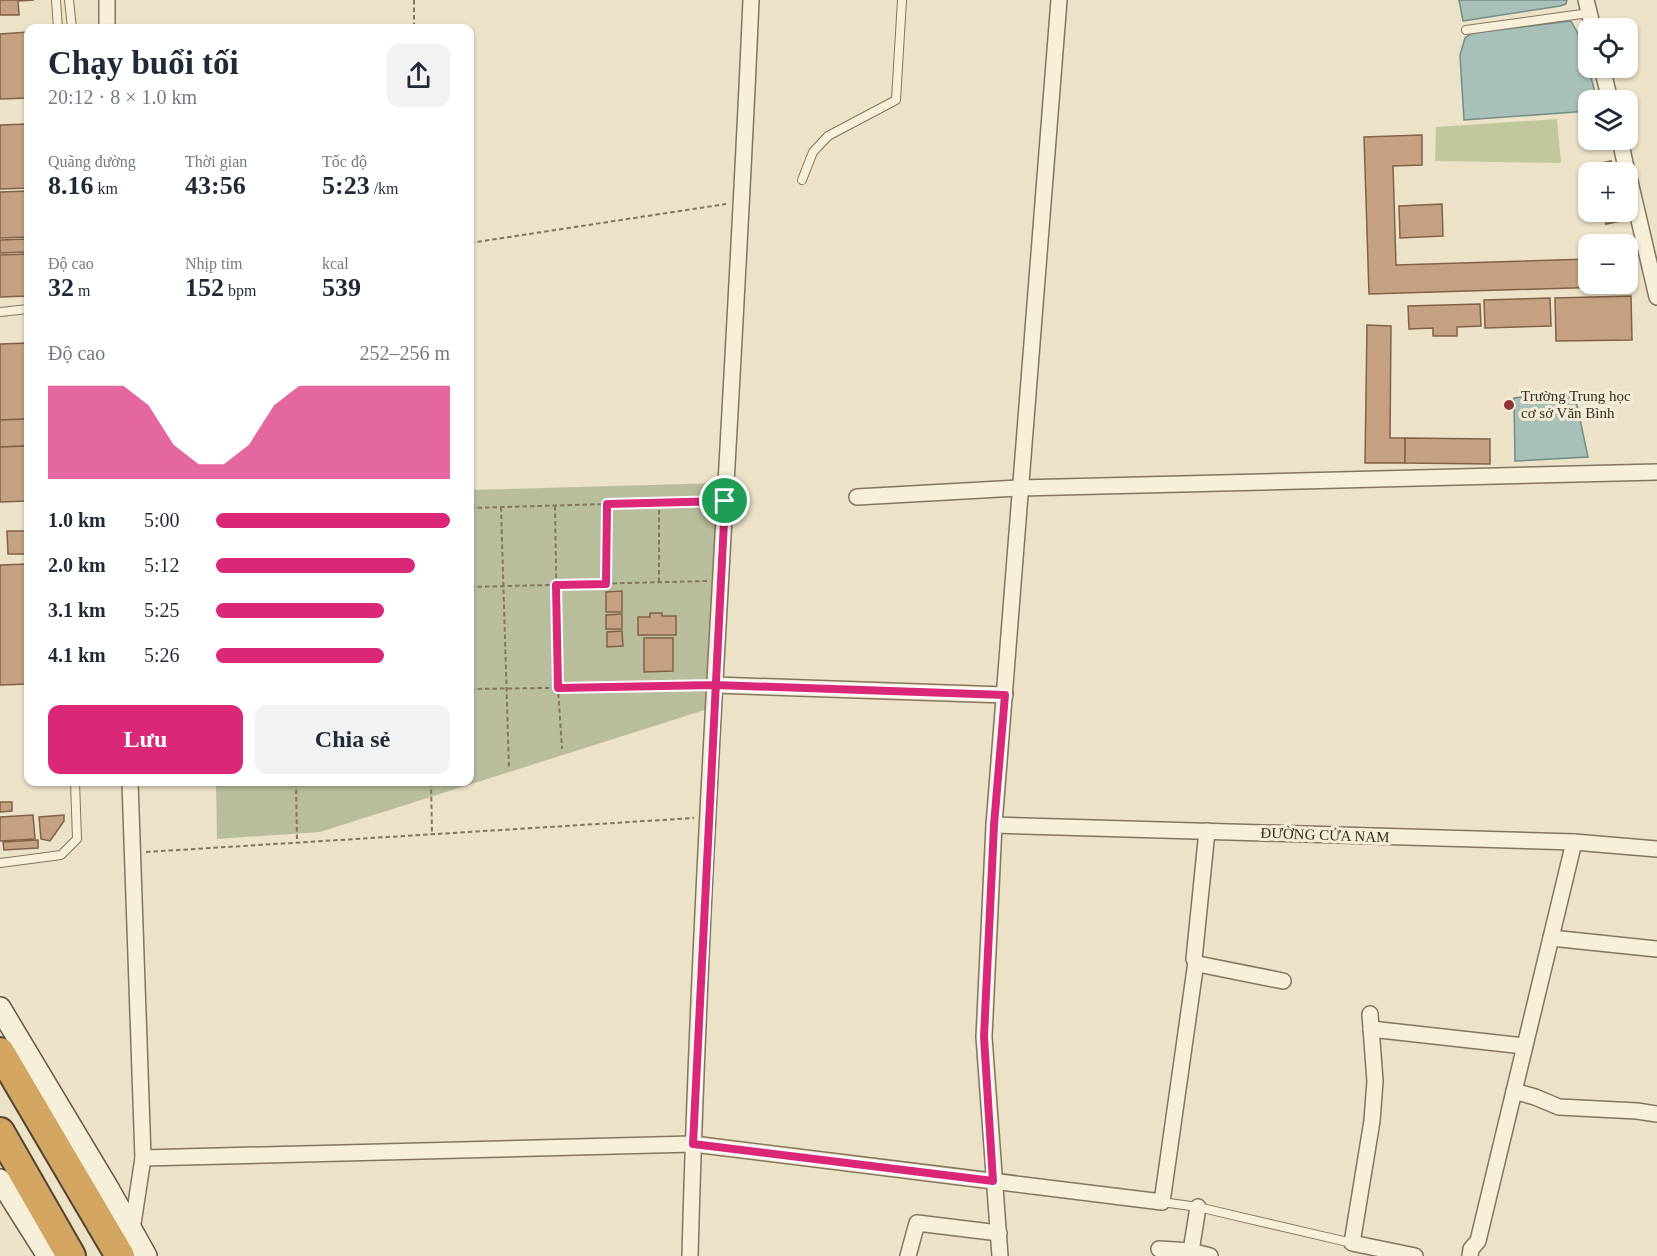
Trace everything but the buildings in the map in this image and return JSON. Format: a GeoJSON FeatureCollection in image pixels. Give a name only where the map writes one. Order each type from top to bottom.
{"type":"FeatureCollection","features":[{"type":"Feature","properties":{"kind":"highway"},"geometry":{"type":"LineString","coordinates":[[0,1052],[120,1256]]}},
{"type":"Feature","properties":{"kind":"highway"},"geometry":{"type":"LineString","coordinates":[[0,1132],[71,1256]]}},
{"type":"Feature","properties":{"kind":"street"},"geometry":{"type":"LineString","coordinates":[[107,0],[107,24]]}},
{"type":"Feature","properties":{"kind":"street"},"geometry":{"type":"LineString","coordinates":[[690,1256],[693,1144],[715,685],[751,0]]}},
{"type":"Feature","properties":{"kind":"street"},"geometry":{"type":"LineString","coordinates":[[1000,1256],[984,1037],[994,825],[1059,0]]}},
{"type":"Feature","properties":{"kind":"street"},"geometry":{"type":"LineString","coordinates":[[1638,216],[1657,297]]}},
{"type":"Feature","properties":{"kind":"street"},"geometry":{"type":"LineString","coordinates":[[857,496],[1020,488],[1657,472]]}},
{"type":"Feature","properties":{"kind":"street"},"geometry":{"type":"LineString","coordinates":[[715,685],[1005,695]]}},
{"type":"Feature","properties":{"kind":"street"},"geometry":{"type":"LineString","coordinates":[[130,786],[143,1158],[132,1230]]}},
{"type":"Feature","properties":{"kind":"street","name":"ĐƯỜNG CỬA NAM"},"geometry":{"type":"LineString","coordinates":[[994,825],[1574,842],[1657,849]]}},
{"type":"Feature","properties":{"kind":"street"},"geometry":{"type":"LineString","coordinates":[[143,1158],[693,1144],[1162,1202],[1196,962],[1194,959],[1207,831]]}},
{"type":"Feature","properties":{"kind":"street"},"geometry":{"type":"LineString","coordinates":[[1470,1256],[1471,1249],[1478,1248],[1574,842]]}},
{"type":"Feature","properties":{"kind":"street"},"geometry":{"type":"LineString","coordinates":[[1551,938],[1657,949]]}},
{"type":"Feature","properties":{"kind":"street"},"geometry":{"type":"LineString","coordinates":[[1196,962],[1283,981]]}},
{"type":"Feature","properties":{"kind":"street"},"geometry":{"type":"LineString","coordinates":[[0,1008],[146,1256]]}},
{"type":"Feature","properties":{"kind":"street"},"geometry":{"type":"LineString","coordinates":[[1415,1256],[1352,1243],[1372,1121],[1375,1081],[1370,1022],[1524,1046]]}},
{"type":"Feature","properties":{"kind":"street"},"geometry":{"type":"LineString","coordinates":[[1514,1091],[1559,1107],[1657,1114]]}},
{"type":"Feature","properties":{"kind":"street"},"geometry":{"type":"LineString","coordinates":[[0,1180],[48,1256]]}},
{"type":"Feature","properties":{"kind":"street"},"geometry":{"type":"LineString","coordinates":[[1191,1251],[1198,1207]]}},
{"type":"Feature","properties":{"kind":"street"},"geometry":{"type":"LineString","coordinates":[[908,1256],[917,1223],[999,1233]]}},
{"type":"Feature","properties":{"kind":"street"},"geometry":{"type":"LineString","coordinates":[[1159,1249],[1191,1251],[1210,1256]]}},
{"type":"Feature","properties":{"kind":"lane"},"geometry":{"type":"LineString","coordinates":[[56,0],[58,24]]}},
{"type":"Feature","properties":{"kind":"lane"},"geometry":{"type":"LineString","coordinates":[[69,0],[72,24]]}},
{"type":"Feature","properties":{"kind":"lane"},"geometry":{"type":"LineString","coordinates":[[802,180],[813,152],[828,136],[896,100],[902,0]]}},
{"type":"Feature","properties":{"kind":"lane"},"geometry":{"type":"LineString","coordinates":[[1466,30],[1588,6]]}},
{"type":"Feature","properties":{"kind":"lane"},"geometry":{"type":"LineString","coordinates":[[0,312],[24,309]]}},
{"type":"Feature","properties":{"kind":"lane"},"geometry":{"type":"LineString","coordinates":[[0,863],[61,855],[77,839],[75,786]]}},
{"type":"Feature","properties":{"kind":"lane"},"geometry":{"type":"LineString","coordinates":[[1162,1202],[1198,1207],[1352,1243]]}},
{"type":"Feature","properties":{"kind":"path"},"geometry":{"type":"LineString","coordinates":[[414,0],[414,24]]}},
{"type":"Feature","properties":{"kind":"path"},"geometry":{"type":"LineString","coordinates":[[474,242],[741,202]]}},
{"type":"Feature","properties":{"kind":"path"},"geometry":{"type":"LineString","coordinates":[[474,508],[725,501]]}},
{"type":"Feature","properties":{"kind":"path"},"geometry":{"type":"LineString","coordinates":[[659,503],[659,582]]}},
{"type":"Feature","properties":{"kind":"path"},"geometry":{"type":"LineString","coordinates":[[606,584],[607,504]]}},
{"type":"Feature","properties":{"kind":"path"},"geometry":{"type":"LineString","coordinates":[[555,506],[558,688],[562,749]]}},
{"type":"Feature","properties":{"kind":"path"},"geometry":{"type":"LineString","coordinates":[[501,507],[508,769]]}},
{"type":"Feature","properties":{"kind":"path"},"geometry":{"type":"LineString","coordinates":[[474,587],[707,581]]}},
{"type":"Feature","properties":{"kind":"path"},"geometry":{"type":"LineString","coordinates":[[474,689],[715,685]]}},
{"type":"Feature","properties":{"kind":"path"},"geometry":{"type":"LineString","coordinates":[[296,786],[297,842]]}},
{"type":"Feature","properties":{"kind":"path"},"geometry":{"type":"LineString","coordinates":[[431,786],[432,834]]}},
{"type":"Feature","properties":{"kind":"path"},"geometry":{"type":"LineString","coordinates":[[134,853],[709,818]]}},
{"type":"Feature","properties":{"kind":"green space"},"geometry":{"type":"Polygon","coordinates":[[[1557,119],[1561,163],[1435,161],[1436,127],[1557,119]]]}},
{"type":"Feature","properties":{"kind":"green space"},"geometry":{"type":"Polygon","coordinates":[[[721,483],[711,708],[474,783],[474,490],[721,483]]]}},
{"type":"Feature","properties":{"kind":"green space"},"geometry":{"type":"Polygon","coordinates":[[[216,786],[465,786],[320,832],[217,839],[216,786]]]}},
{"type":"Feature","properties":{"kind":"water"},"geometry":{"type":"Polygon","coordinates":[[[1459,0],[1567,0],[1566,4],[1560,6],[1463,21],[1459,0]]]}},
{"type":"Feature","properties":{"kind":"water"},"geometry":{"type":"Polygon","coordinates":[[[1571,21],[1578,34],[1578,78],[1591,78],[1594,90],[1578,90],[1578,112],[1464,120],[1460,55],[1465,38],[1472,33],[1571,21]]]}},
{"type":"Feature","properties":{"kind":"water"},"geometry":{"type":"Polygon","coordinates":[[[1574,391],[1588,457],[1515,461],[1514,398],[1574,391]]]}},
{"type":"Feature","properties":{"kind":"place","name":"Trường Trung học cơ sở Văn Bình"},"geometry":{"type":"Point","coordinates":[1509,405]}},
{"type":"Feature","properties":{"kind":"route"},"geometry":{"type":"LineString","coordinates":[[725,501],[607,504],[606,584],[556,585],[558,688],[715,685],[1005,695],[994,825],[984,1037],[993,1181],[693,1144],[715,685],[725,501]]}}]}
